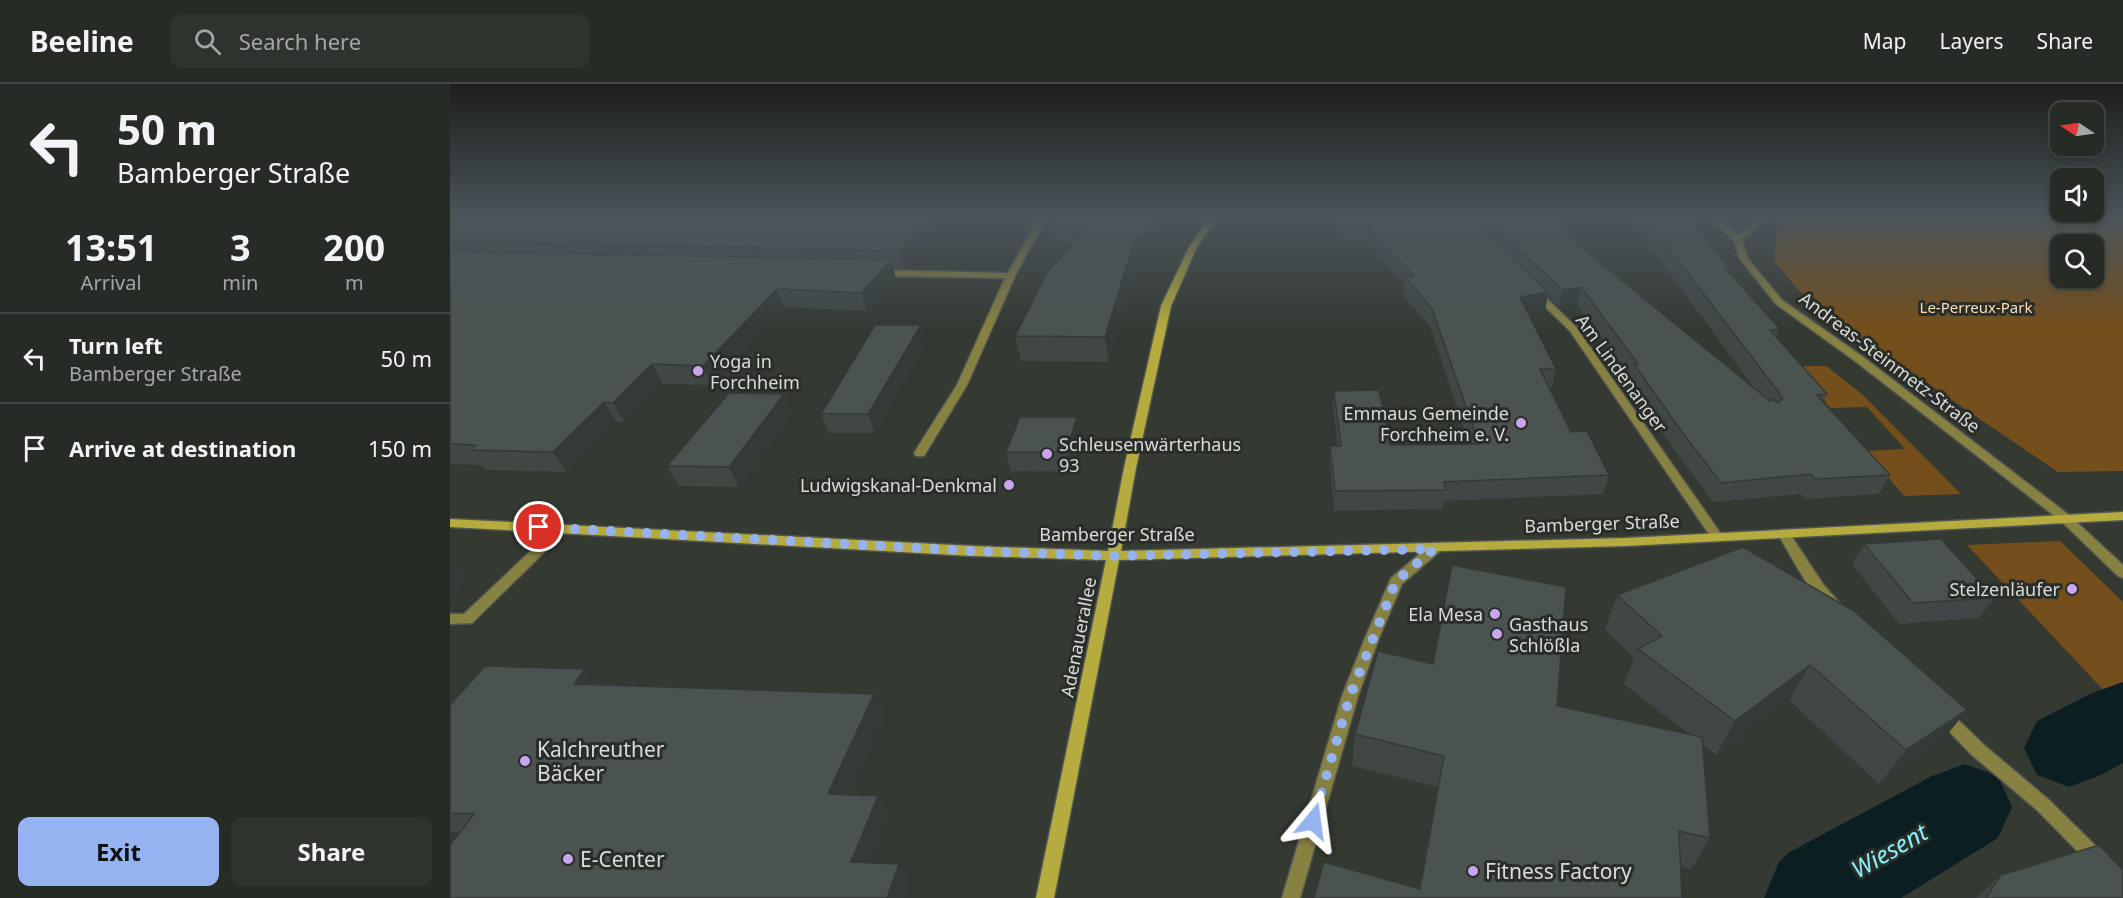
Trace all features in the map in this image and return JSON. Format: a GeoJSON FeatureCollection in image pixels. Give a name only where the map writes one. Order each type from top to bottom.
{"type":"FeatureCollection","features":[{"type":"Feature","properties":{"kind":"main road","name":"Adenauerallee"},"geometry":{"type":"LineString","coordinates":[[1045,898],[1130,468],[1166,306],[1189,255]]}},
{"type":"Feature","properties":{"kind":"main road","name":"Bamberger Straße"},"geometry":{"type":"LineString","coordinates":[[450,523],[973,551],[1113,556],[1434,549],[2123,516]]}},
{"type":"Feature","properties":{"kind":"street"},"geometry":{"type":"LineString","coordinates":[[920,453],[963,385],[1023,255]]}},
{"type":"Feature","properties":{"kind":"street","name":"Andreas-Steinmetz-Straße"},"geometry":{"type":"LineString","coordinates":[[1743,255],[1779,302],[1858,359],[2065,519],[2123,573]]}},
{"type":"Feature","properties":{"kind":"street"},"geometry":{"type":"LineString","coordinates":[[869,273],[1011,276]]}},
{"type":"Feature","properties":{"kind":"street","name":"Am Lindenanger"},"geometry":{"type":"LineString","coordinates":[[1532,289],[1573,329],[1717,537]]}},
{"type":"Feature","properties":{"kind":"street"},"geometry":{"type":"LineString","coordinates":[[450,619],[467,619],[562,528]]}},
{"type":"Feature","properties":{"kind":"street"},"geometry":{"type":"LineString","coordinates":[[1784,534],[1818,588],[1843,614]]}},
{"type":"Feature","properties":{"kind":"street"},"geometry":{"type":"LineString","coordinates":[[1291,898],[1350,696],[1376,628],[1396,581],[1434,549]]}},
{"type":"Feature","properties":{"kind":"street"},"geometry":{"type":"LineString","coordinates":[[1936,707],[1978,750],[2043,805],[2107,870]]}},
{"type":"Feature","properties":{"kind":"green space","name":"Le-Perreux-Park"},"geometry":{"type":"Polygon","coordinates":[[[1775,255],[2050,255],[2050,288],[2104,288],[2104,255],[2123,255],[2123,471],[2058,472],[1843,326],[1799,291],[1774,261],[1775,255]]]}},
{"type":"Feature","properties":{"kind":"green space"},"geometry":{"type":"Polygon","coordinates":[[[1799,366],[1826,366],[1862,394],[1961,494],[1904,496],[1866,451],[1905,449],[1867,407],[1830,408],[1799,366]]]}},
{"type":"Feature","properties":{"kind":"green space"},"geometry":{"type":"Polygon","coordinates":[[[2060,541],[2123,602],[2123,694],[2109,696],[1967,545],[2060,541]]]}},
{"type":"Feature","properties":{"kind":"building"},"geometry":{"type":"Polygon","coordinates":[[[450,255],[645,255],[891,260],[861,293],[777,289],[703,366],[652,364],[613,403],[604,402],[553,452],[471,450],[476,445],[450,444],[450,255]]]}},
{"type":"Feature","properties":{"kind":"building"},"geometry":{"type":"Polygon","coordinates":[[[1063,255],[1130,255],[1105,337],[1015,336],[1048,271],[1063,255]]]}},
{"type":"Feature","properties":{"kind":"building"},"geometry":{"type":"Polygon","coordinates":[[[1395,255],[1508,255],[1548,292],[1520,297],[1556,369],[1540,369],[1571,432],[1587,431],[1609,475],[1444,482],[1446,490],[1335,491],[1330,446],[1341,446],[1334,391],[1379,390],[1390,445],[1479,444],[1432,309],[1405,277],[1414,276],[1395,255]]]}},
{"type":"Feature","properties":{"kind":"building"},"geometry":{"type":"Polygon","coordinates":[[[1525,255],[1590,255],[1770,401],[1772,399],[1778,403],[1783,398],[1674,255],[1719,255],[1729,267],[1724,267],[1780,329],[1770,330],[1827,394],[1817,395],[1890,475],[1815,479],[1811,474],[1721,483],[1682,432],[1634,364],[1638,364],[1581,287],[1563,290],[1525,255]]]}},
{"type":"Feature","properties":{"kind":"building"},"geometry":{"type":"Polygon","coordinates":[[[875,325],[921,325],[868,414],[821,414],[875,325]]]}},
{"type":"Feature","properties":{"kind":"building"},"geometry":{"type":"Polygon","coordinates":[[[729,393],[784,394],[729,467],[667,466],[729,393]]]}},
{"type":"Feature","properties":{"kind":"building"},"geometry":{"type":"Polygon","coordinates":[[[1020,417],[1077,417],[1066,452],[1006,452],[1020,417]]]}},
{"type":"Feature","properties":{"kind":"building"},"geometry":{"type":"Polygon","coordinates":[[[1941,539],[1994,598],[1913,603],[1864,544],[1941,539]]]}},
{"type":"Feature","properties":{"kind":"building"},"geometry":{"type":"Polygon","coordinates":[[[1743,547],[1854,611],[1967,710],[1906,750],[1810,665],[1735,721],[1638,649],[1662,636],[1617,595],[1743,547]]]}},
{"type":"Feature","properties":{"kind":"building"},"geometry":{"type":"Polygon","coordinates":[[[1452,565],[1566,587],[1557,706],[1702,737],[1710,838],[1679,831],[1682,898],[1314,898],[1324,862],[1420,889],[1444,756],[1355,734],[1378,651],[1433,664],[1452,565]]]}},
{"type":"Feature","properties":{"kind":"building"},"geometry":{"type":"Polygon","coordinates":[[[485,666],[585,669],[574,684],[874,694],[828,794],[878,796],[851,862],[899,864],[887,898],[450,898],[450,845],[474,814],[450,813],[450,705],[485,666]]]}},
{"type":"Feature","properties":{"kind":"building"},"geometry":{"type":"Polygon","coordinates":[[[2099,845],[2123,870],[2123,898],[1986,898],[2001,875],[2099,845]]]}},
{"type":"Feature","properties":{"kind":"waterway","name":"Wiesent"},"geometry":{"type":"LineString","coordinates":[[2069,748],[2123,719]]}},
{"type":"Feature","properties":{"kind":"waterway","name":"Wiesent"},"geometry":{"type":"LineString","coordinates":[[1815,898],[1824,888],[1965,807]]}},
{"type":"Feature","properties":{"kind":"place","name":"Yoga in Forchheim"},"geometry":{"type":"Point","coordinates":[698,371]}},
{"type":"Feature","properties":{"kind":"place","name":"Emmaus Gemeinde Forchheim e. V."},"geometry":{"type":"Point","coordinates":[1521,423]}},
{"type":"Feature","properties":{"kind":"place","name":"Schleusenwärterhaus 93"},"geometry":{"type":"Point","coordinates":[1047,454]}},
{"type":"Feature","properties":{"kind":"place","name":"Ludwigskanal-Denkmal"},"geometry":{"type":"Point","coordinates":[1009,485]}},
{"type":"Feature","properties":{"kind":"place","name":"Stelzenläufer"},"geometry":{"type":"Point","coordinates":[2072,589]}},
{"type":"Feature","properties":{"kind":"place","name":"Ela Mesa"},"geometry":{"type":"Point","coordinates":[1495,614]}},
{"type":"Feature","properties":{"kind":"place","name":"Gasthaus Schlößla"},"geometry":{"type":"Point","coordinates":[1497,634]}},
{"type":"Feature","properties":{"kind":"place","name":"Kalchreuther Bäcker"},"geometry":{"type":"Point","coordinates":[525,761]}},
{"type":"Feature","properties":{"kind":"place","name":"E-Center"},"geometry":{"type":"Point","coordinates":[568,859]}},
{"type":"Feature","properties":{"kind":"place","name":"Fitness Factory"},"geometry":{"type":"Point","coordinates":[1473,871]}},
{"type":"Feature","properties":{"kind":"route"},"geometry":{"type":"LineString","coordinates":[[539,527],[973,551],[1113,556],[1434,549],[1396,581],[1350,696],[1313,821]]}}]}
